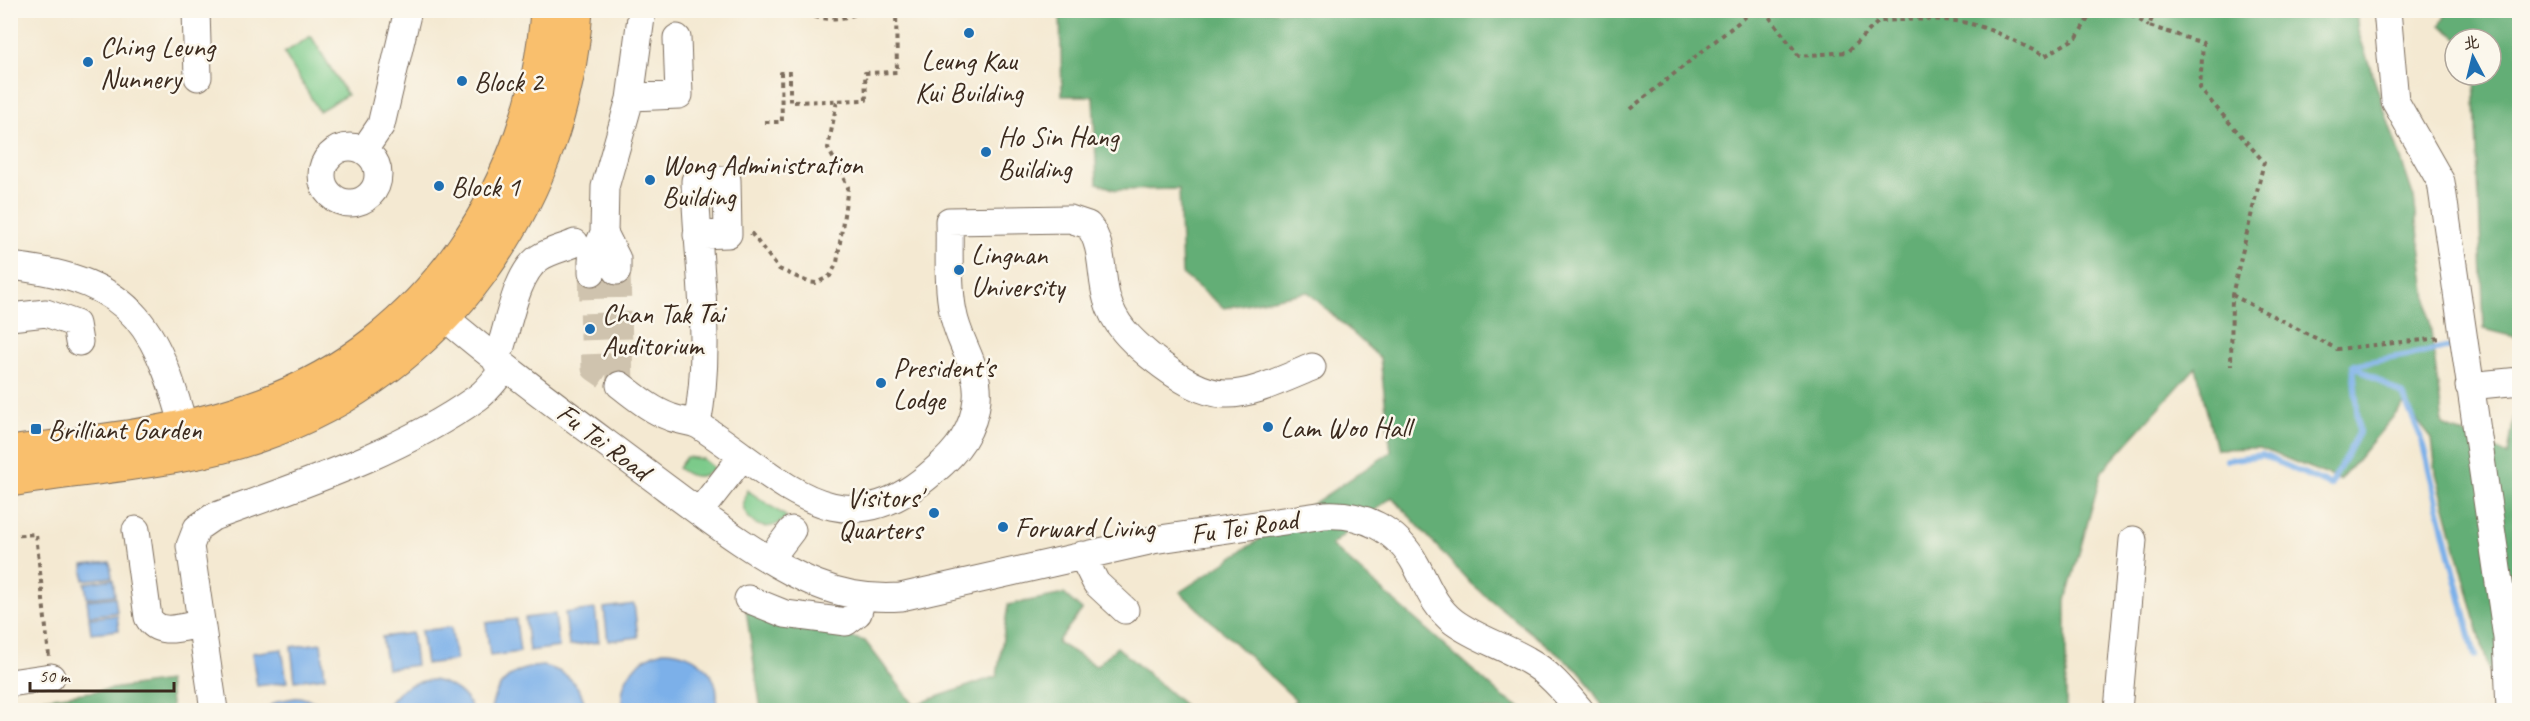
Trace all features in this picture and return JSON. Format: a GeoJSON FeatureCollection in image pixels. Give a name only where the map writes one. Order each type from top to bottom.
{"type":"FeatureCollection","features":[{"type":"Feature","properties":{"kind":"main road"},"geometry":{"type":"LineString","coordinates":[[10,480],[188,440],[329,374],[384,333],[435,286],[477,231],[509,169],[534,99],[547,10]]}},
{"type":"Feature","properties":{"kind":"main road"},"geometry":{"type":"LineString","coordinates":[[10,453],[137,436],[188,440],[259,435],[320,410],[375,377],[443,316],[498,251],[529,193],[558,113],[570,58],[576,10]]}},
{"type":"Feature","properties":{"kind":"street"},"geometry":{"type":"LineString","coordinates":[[196,10],[198,77]]}},
{"type":"Feature","properties":{"kind":"street"},"geometry":{"type":"LineString","coordinates":[[364,150],[381,126],[408,10]]}},
{"type":"Feature","properties":{"kind":"street"},"geometry":{"type":"LineString","coordinates":[[605,271],[592,260],[604,233],[605,187],[631,97],[642,10]]}},
{"type":"Feature","properties":{"kind":"street"},"geometry":{"type":"LineString","coordinates":[[2387,10],[2395,100],[2441,182],[2507,638],[2510,711]]}},
{"type":"Feature","properties":{"kind":"street"},"geometry":{"type":"LineString","coordinates":[[631,97],[679,95],[677,38]]}},
{"type":"Feature","properties":{"kind":"street"},"geometry":{"type":"LineString","coordinates":[[697,239],[684,277],[687,370],[699,413],[743,456],[809,501],[838,509],[882,505],[909,492],[957,449],[975,412],[977,385],[971,358],[959,335],[953,313],[949,221],[1070,219],[1088,225],[1097,241],[1107,300],[1116,321],[1140,348],[1191,386],[1218,394],[1246,393],[1312,367]]}},
{"type":"Feature","properties":{"kind":"street"},"geometry":{"type":"LineString","coordinates":[[214,711],[190,546],[197,528],[213,517],[333,473],[407,440],[478,398],[500,364],[514,307],[513,294],[538,258],[574,243]]}},
{"type":"Feature","properties":{"kind":"street"},"geometry":{"type":"LineString","coordinates":[[10,266],[56,272],[85,281],[111,294],[132,312],[143,324],[158,354],[188,440]]}},
{"type":"Feature","properties":{"kind":"street"},"geometry":{"type":"LineString","coordinates":[[10,317],[46,313],[66,320],[76,324],[79,342]]}},
{"type":"Feature","properties":{"kind":"street","name":"Fu Tei Road"},"geometry":{"type":"LineString","coordinates":[[443,316],[500,364],[699,512],[770,559],[816,584],[862,597],[902,597],[1082,555],[1187,534],[1324,515],[1358,517],[1382,528],[1404,547],[1435,601],[1447,616],[1463,628],[1529,661],[1551,678],[1580,711]]}},
{"type":"Feature","properties":{"kind":"street"},"geometry":{"type":"LineString","coordinates":[[2469,386],[2520,381]]}},
{"type":"Feature","properties":{"kind":"street"},"geometry":{"type":"LineString","coordinates":[[620,385],[657,412],[699,413]]}},
{"type":"Feature","properties":{"kind":"street"},"geometry":{"type":"LineString","coordinates":[[699,512],[743,456]]}},
{"type":"Feature","properties":{"kind":"street"},"geometry":{"type":"LineString","coordinates":[[136,530],[148,617],[153,626],[160,630],[200,624]]}},
{"type":"Feature","properties":{"kind":"street"},"geometry":{"type":"LineString","coordinates":[[770,559],[792,530]]}},
{"type":"Feature","properties":{"kind":"street"},"geometry":{"type":"LineString","coordinates":[[2118,711],[2133,540]]}},
{"type":"Feature","properties":{"kind":"street"},"geometry":{"type":"LineString","coordinates":[[1082,555],[1096,583],[1125,610]]}},
{"type":"Feature","properties":{"kind":"street"},"geometry":{"type":"LineString","coordinates":[[748,599],[793,616],[846,622],[858,613],[862,597]]}},
{"type":"Feature","properties":{"kind":"street"},"geometry":{"type":"LineString","coordinates":[[10,684],[51,677]]}},
{"type":"Feature","properties":{"kind":"path"},"geometry":{"type":"LineString","coordinates":[[798,10],[828,19],[854,16],[867,10]]}},
{"type":"Feature","properties":{"kind":"path"},"geometry":{"type":"LineString","coordinates":[[765,122],[782,122],[781,73],[790,73],[790,102],[866,100],[865,73],[897,72],[896,10]]}},
{"type":"Feature","properties":{"kind":"path"},"geometry":{"type":"LineString","coordinates":[[1630,109],[1754,10]]}},
{"type":"Feature","properties":{"kind":"path"},"geometry":{"type":"LineString","coordinates":[[1764,10],[1799,56],[1847,52],[1879,21],[1916,19],[1967,23],[2004,36],[2044,56],[2077,37],[2093,10]]}},
{"type":"Feature","properties":{"kind":"path"},"geometry":{"type":"LineString","coordinates":[[2124,10],[2149,26],[2203,43],[2200,89],[2264,162],[2232,295],[2231,366]]}},
{"type":"Feature","properties":{"kind":"path"},"geometry":{"type":"LineString","coordinates":[[2149,26],[2155,10]]}},
{"type":"Feature","properties":{"kind":"path"},"geometry":{"type":"LineString","coordinates":[[747,224],[758,246],[779,269],[808,282],[816,283],[824,280],[835,270],[848,194],[847,180],[828,148],[837,101]]}},
{"type":"Feature","properties":{"kind":"path"},"geometry":{"type":"LineString","coordinates":[[2232,295],[2337,349],[2462,336]]}},
{"type":"Feature","properties":{"kind":"path"},"geometry":{"type":"LineString","coordinates":[[10,536],[36,534],[51,677]]}},
{"type":"Feature","properties":{"kind":"green space"},"geometry":{"type":"Polygon","coordinates":[[[1060,11],[2356,11],[2358,31],[2414,198],[2443,425],[2508,455],[2517,398],[2519,398],[2519,709],[2493,686],[2436,473],[2432,439],[2404,404],[2340,480],[2260,448],[2216,449],[2196,367],[2102,471],[2066,600],[2066,710],[1605,710],[1582,674],[1471,584],[1392,497],[1331,545],[1503,697],[1524,710],[1284,710],[1296,700],[1180,592],[1391,452],[1380,358],[1308,292],[1224,308],[1182,274],[1179,189],[1116,190],[1097,183],[1093,96],[1062,96],[1060,11]]]}},
{"type":"Feature","properties":{"kind":"green space"},"geometry":{"type":"Polygon","coordinates":[[[2448,11],[2519,11],[2519,338],[2484,329],[2474,87],[2503,87],[2503,27],[2443,27],[2440,25],[2448,11]]]}},
{"type":"Feature","properties":{"kind":"green space"},"geometry":{"type":"Polygon","coordinates":[[[311,36],[347,95],[319,111],[284,53],[311,36]]]}},
{"type":"Feature","properties":{"kind":"green space"},"geometry":{"type":"Polygon","coordinates":[[[686,457],[703,459],[714,468],[700,476],[692,476],[678,468],[686,457]]]}},
{"type":"Feature","properties":{"kind":"green space"},"geometry":{"type":"Polygon","coordinates":[[[747,490],[787,517],[768,527],[756,524],[746,514],[743,506],[747,490]]]}},
{"type":"Feature","properties":{"kind":"green space"},"geometry":{"type":"Polygon","coordinates":[[[1064,594],[1082,610],[1057,642],[1096,666],[1117,647],[1190,710],[761,710],[746,610],[865,641],[914,705],[997,676],[1008,605],[1064,594]]]}},
{"type":"Feature","properties":{"kind":"green space"},"geometry":{"type":"Polygon","coordinates":[[[168,681],[172,710],[11,710],[11,703],[168,681]]]}},
{"type":"Feature","properties":{"kind":"water"},"geometry":{"type":"Polygon","coordinates":[[[110,562],[112,577],[84,580],[83,565],[110,562]]]}},
{"type":"Feature","properties":{"kind":"water"},"geometry":{"type":"Polygon","coordinates":[[[113,579],[115,595],[87,598],[85,583],[113,579]]]}},
{"type":"Feature","properties":{"kind":"water"},"geometry":{"type":"Polygon","coordinates":[[[115,597],[117,612],[89,616],[87,600],[115,597]]]}},
{"type":"Feature","properties":{"kind":"water"},"geometry":{"type":"Polygon","coordinates":[[[634,604],[638,637],[608,641],[604,608],[634,604]]]}},
{"type":"Feature","properties":{"kind":"water"},"geometry":{"type":"Polygon","coordinates":[[[595,609],[599,642],[569,646],[565,613],[595,609]]]}},
{"type":"Feature","properties":{"kind":"water"},"geometry":{"type":"Polygon","coordinates":[[[555,614],[559,647],[529,651],[525,618],[555,614]]]}},
{"type":"Feature","properties":{"kind":"water"},"geometry":{"type":"Polygon","coordinates":[[[117,615],[119,630],[91,633],[89,618],[117,615]]]}},
{"type":"Feature","properties":{"kind":"water"},"geometry":{"type":"Polygon","coordinates":[[[516,619],[520,652],[490,656],[486,623],[516,619]]]}},
{"type":"Feature","properties":{"kind":"water"},"geometry":{"type":"Polygon","coordinates":[[[451,627],[456,660],[426,664],[421,631],[451,627]]]}},
{"type":"Feature","properties":{"kind":"water"},"geometry":{"type":"Polygon","coordinates":[[[412,633],[416,665],[387,669],[382,637],[412,633]]]}},
{"type":"Feature","properties":{"kind":"water"},"geometry":{"type":"Polygon","coordinates":[[[321,643],[325,677],[295,681],[291,647],[321,643]]]}},
{"type":"Feature","properties":{"kind":"water"},"geometry":{"type":"Polygon","coordinates":[[[282,649],[287,682],[257,686],[252,653],[282,649]]]}},
{"type":"Feature","properties":{"kind":"water"},"geometry":{"type":"Polygon","coordinates":[[[663,651],[686,655],[705,667],[716,686],[715,710],[624,710],[623,690],[630,673],[644,659],[663,651]]]}},
{"type":"Feature","properties":{"kind":"water"},"geometry":{"type":"Polygon","coordinates":[[[543,666],[559,671],[572,680],[581,693],[586,710],[491,710],[497,691],[508,678],[524,669],[543,666]]]}},
{"type":"Feature","properties":{"kind":"water"},"geometry":{"type":"Polygon","coordinates":[[[433,680],[457,690],[473,710],[385,710],[404,688],[417,682],[433,680]]]}},
{"type":"Feature","properties":{"kind":"water"},"geometry":{"type":"Polygon","coordinates":[[[300,697],[321,704],[329,710],[264,710],[278,701],[300,697]]]}},
{"type":"Feature","properties":{"kind":"waterway"},"geometry":{"type":"LineString","coordinates":[[2227,460],[2262,455],[2330,485],[2359,433],[2353,365],[2457,346]]}},
{"type":"Feature","properties":{"kind":"waterway"},"geometry":{"type":"LineString","coordinates":[[2353,365],[2403,395],[2421,437],[2475,656]]}},
{"type":"Feature","properties":{"kind":"tunnel"},"geometry":{"type":"LineString","coordinates":[[617,271],[620,385]]}},
{"type":"Feature","properties":{"kind":"tunnel"},"geometry":{"type":"LineString","coordinates":[[592,272],[595,368],[620,385]]}},
{"type":"Feature","properties":{"kind":"place","name":"Leung Kau Kui Building"},"geometry":{"type":"Point","coordinates":[969,33]}},
{"type":"Feature","properties":{"kind":"place","name":"Ching Leung Nunnery"},"geometry":{"type":"Point","coordinates":[88,62]}},
{"type":"Feature","properties":{"kind":"place","name":"Block 2"},"geometry":{"type":"Point","coordinates":[462,81]}},
{"type":"Feature","properties":{"kind":"place","name":"Ho Sin Hang Building"},"geometry":{"type":"Point","coordinates":[986,152]}},
{"type":"Feature","properties":{"kind":"place","name":"Wong Administration Building"},"geometry":{"type":"Point","coordinates":[650,180]}},
{"type":"Feature","properties":{"kind":"place","name":"Block 1"},"geometry":{"type":"Point","coordinates":[439,186]}},
{"type":"Feature","properties":{"kind":"place","name":"Lingnan University"},"geometry":{"type":"Point","coordinates":[959,270]}},
{"type":"Feature","properties":{"kind":"place","name":"Chan Tak Tai Auditorium"},"geometry":{"type":"Point","coordinates":[590,329]}},
{"type":"Feature","properties":{"kind":"place","name":"President's Lodge"},"geometry":{"type":"Point","coordinates":[881,383]}},
{"type":"Feature","properties":{"kind":"place","name":"Lam Woo Hall"},"geometry":{"type":"Point","coordinates":[1268,427]}},
{"type":"Feature","properties":{"kind":"place","name":"Brilliant Garden"},"geometry":{"type":"Point","coordinates":[36,429]}},
{"type":"Feature","properties":{"kind":"place","name":"Visitors' Quarters"},"geometry":{"type":"Point","coordinates":[934,513]}},
{"type":"Feature","properties":{"kind":"place","name":"Forward Living"},"geometry":{"type":"Point","coordinates":[1003,527]}}]}
